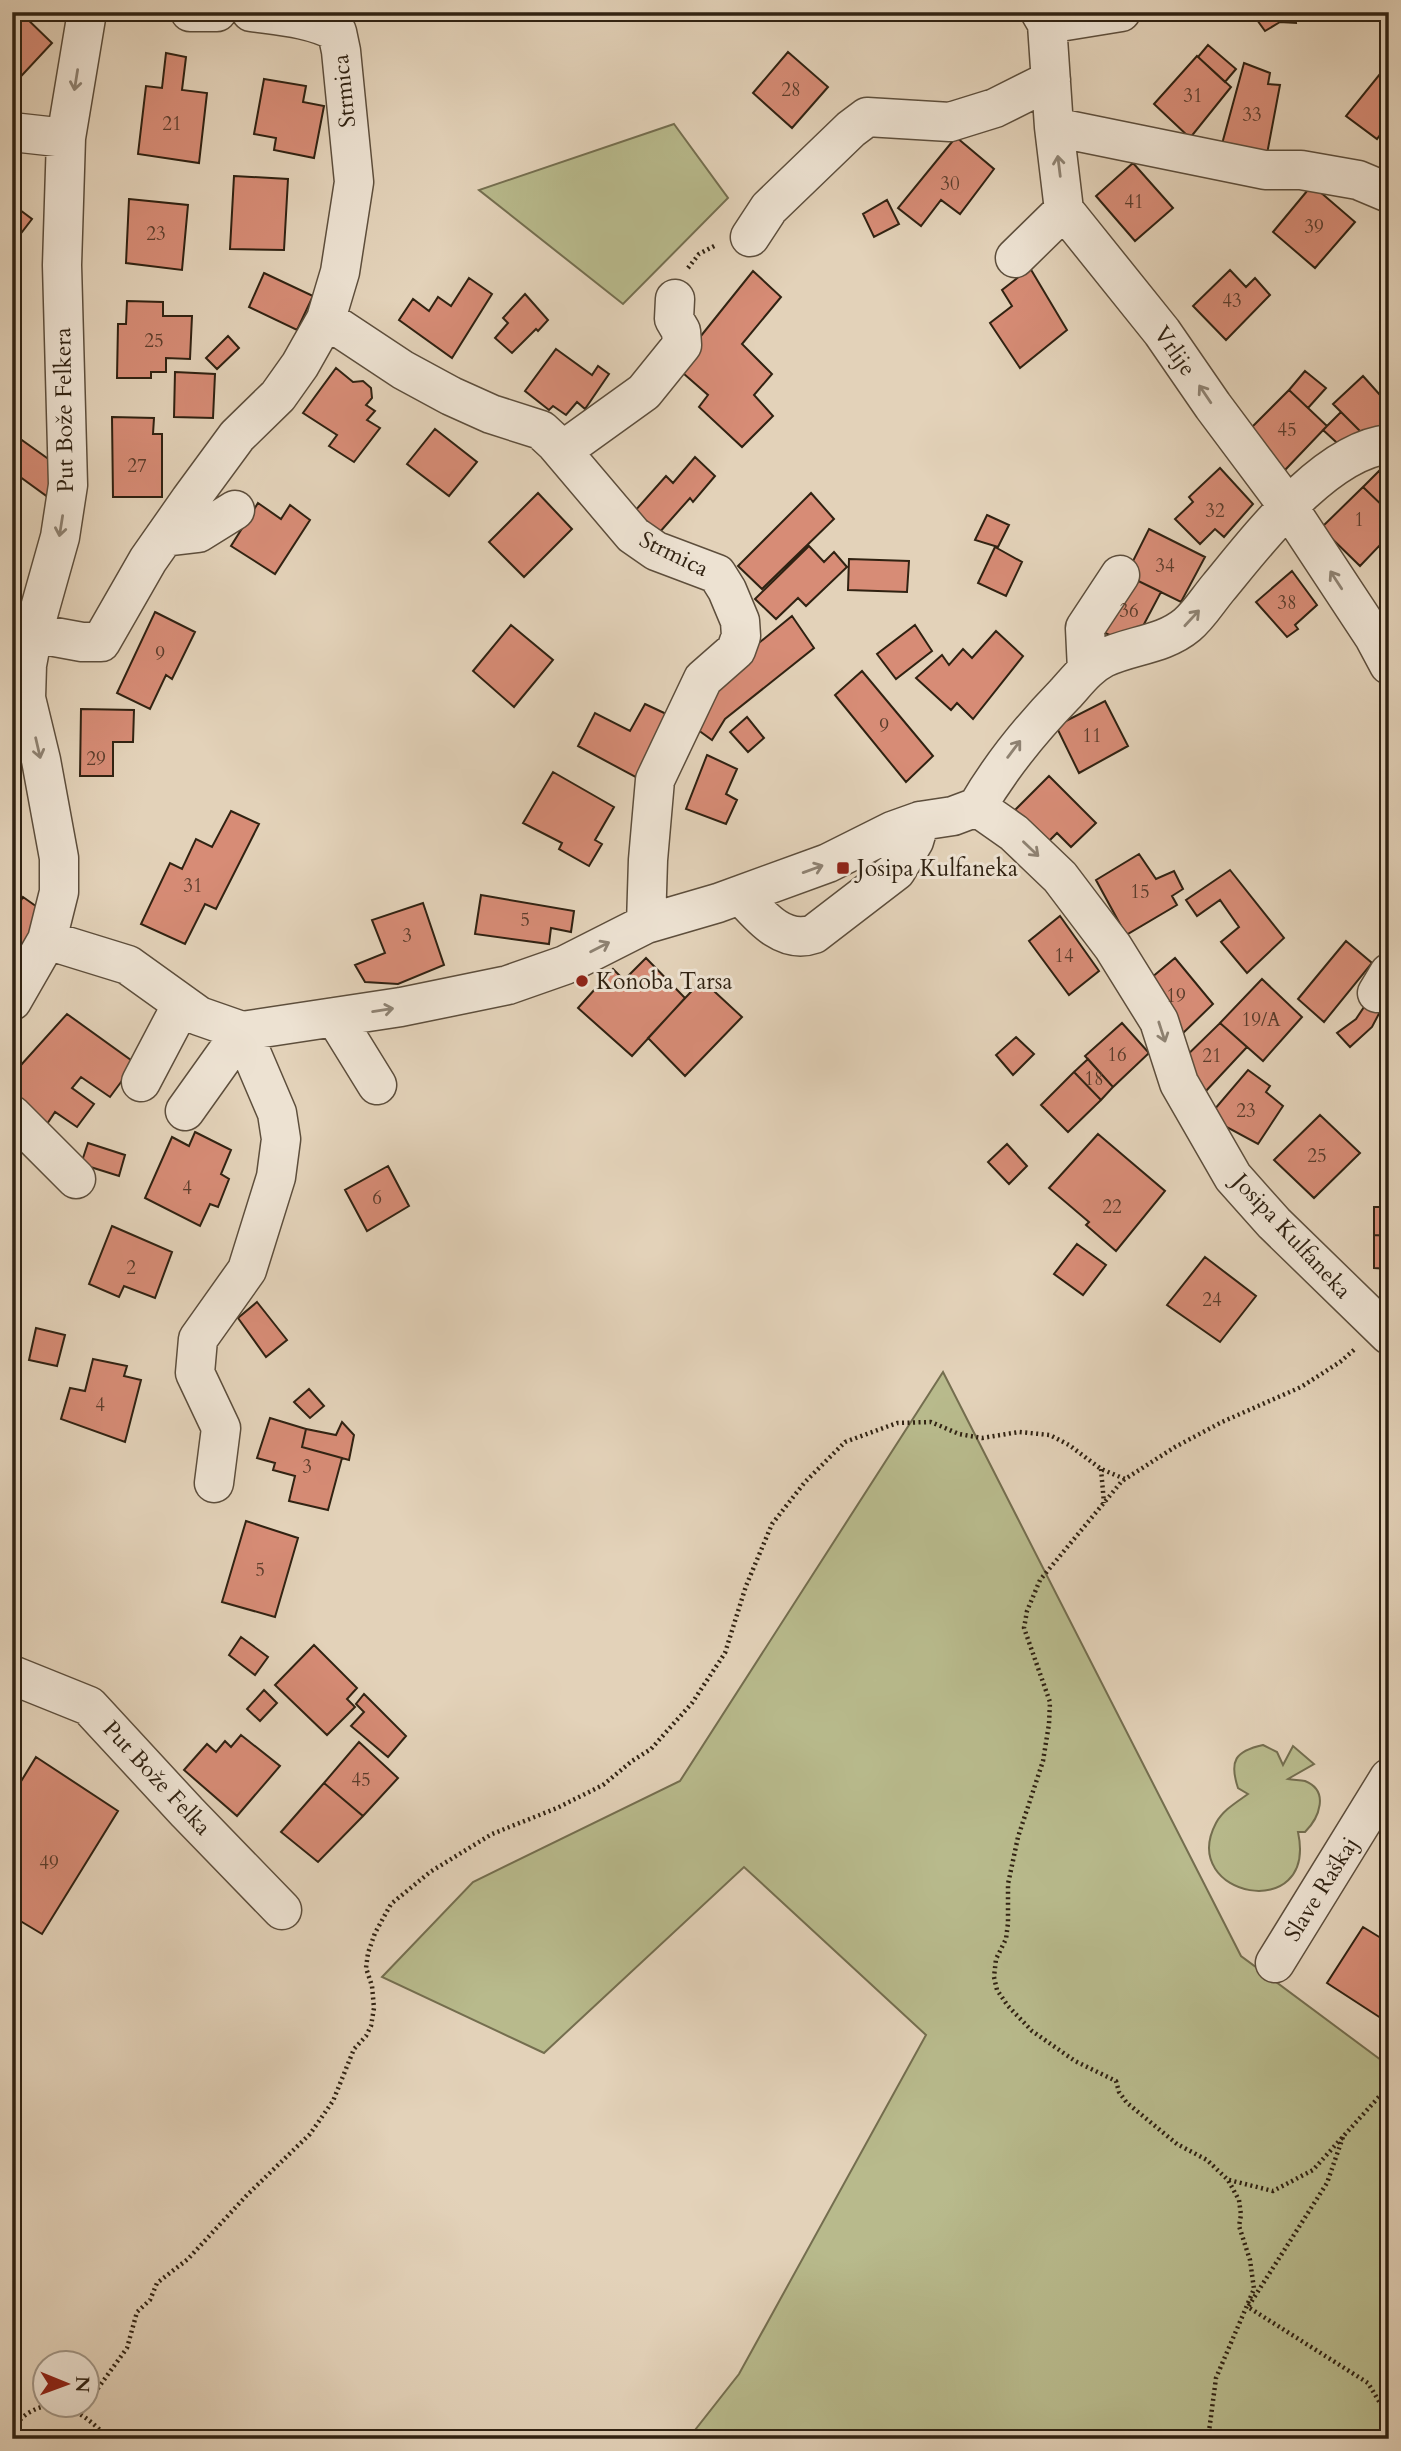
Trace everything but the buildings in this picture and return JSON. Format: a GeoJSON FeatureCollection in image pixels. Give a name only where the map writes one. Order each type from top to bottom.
{"type":"FeatureCollection","features":[{"type":"Feature","properties":{"kind":"street","name":"Put Bože Felkera"},"geometry":{"type":"LineString","coordinates":[[12,1001],[47,940],[59,892],[59,858],[41,760],[26,698],[19,689],[27,665],[26,636],[60,537],[68,485],[62,265],[66,138],[86,12]]}},
{"type":"Feature","properties":{"kind":"street"},"geometry":{"type":"LineString","coordinates":[[190,12],[217,12]]}},
{"type":"Feature","properties":{"kind":"street","name":"Strmica"},"geometry":{"type":"LineString","coordinates":[[26,636],[101,642],[164,537],[237,436],[278,396],[300,365],[326,318],[340,272],[354,182],[337,32],[293,18],[251,12]]}},
{"type":"Feature","properties":{"kind":"street"},"geometry":{"type":"LineString","coordinates":[[1015,258],[1064,210],[1044,18],[1121,12]]}},
{"type":"Feature","properties":{"kind":"street"},"geometry":{"type":"LineString","coordinates":[[750,237],[769,208],[867,117],[950,122],[995,108],[1051,80]]}},
{"type":"Feature","properties":{"kind":"street"},"geometry":{"type":"LineString","coordinates":[[1054,127],[1265,170],[1301,170],[1358,180],[1389,193]]}},
{"type":"Feature","properties":{"kind":"street"},"geometry":{"type":"LineString","coordinates":[[12,132],[66,138]]}},
{"type":"Feature","properties":{"kind":"street","name":"Vrlije"},"geometry":{"type":"LineString","coordinates":[[1064,210],[1162,332],[1384,642]]}},
{"type":"Feature","properties":{"kind":"street"},"geometry":{"type":"LineString","coordinates":[[562,451],[644,392],[682,345],[681,331],[674,319],[675,299]]}},
{"type":"Feature","properties":{"kind":"street","name":"Strmica"},"geometry":{"type":"LineString","coordinates":[[326,318],[403,370],[451,396],[491,414],[541,430],[633,535],[656,551],[717,574],[727,590],[740,621],[741,635],[736,650],[703,679],[655,780],[646,924]]}},
{"type":"Feature","properties":{"kind":"street"},"geometry":{"type":"LineString","coordinates":[[47,940],[128,965],[199,1016],[242,1031],[401,1007],[508,985],[565,965],[646,924],[741,895],[828,863],[892,831],[920,821],[953,816],[977,807],[997,772],[1021,740],[1087,670],[1104,658],[1154,644],[1187,625],[1287,505],[1340,463],[1378,445],[1389,444]]}},
{"type":"Feature","properties":{"kind":"street"},"geometry":{"type":"LineString","coordinates":[[164,537],[198,533],[235,510]]}},
{"type":"Feature","properties":{"kind":"street"},"geometry":{"type":"LineString","coordinates":[[1087,670],[1085,628],[1120,575]]}},
{"type":"Feature","properties":{"kind":"street","name":"Josipa Kulfaneka"},"geometry":{"type":"LineString","coordinates":[[977,807],[1014,833],[1060,877],[1113,947],[1159,1021],[1179,1083],[1233,1177],[1273,1223],[1384,1331]]}},
{"type":"Feature","properties":{"kind":"street"},"geometry":{"type":"LineString","coordinates":[[741,895],[761,917],[782,932],[801,939],[814,934],[896,871],[915,841],[920,821]]}},
{"type":"Feature","properties":{"kind":"street"},"geometry":{"type":"LineString","coordinates":[[141,1082],[182,1004]]}},
{"type":"Feature","properties":{"kind":"street"},"geometry":{"type":"LineString","coordinates":[[335,1017],[377,1084]]}},
{"type":"Feature","properties":{"kind":"street"},"geometry":{"type":"LineString","coordinates":[[185,1111],[242,1031]]}},
{"type":"Feature","properties":{"kind":"street"},"geometry":{"type":"LineString","coordinates":[[215,1483],[221,1428],[195,1373],[198,1339],[247,1270],[276,1177],[281,1139],[277,1113],[242,1031]]}},
{"type":"Feature","properties":{"kind":"street"},"geometry":{"type":"LineString","coordinates":[[12,1115],[76,1179]]}},
{"type":"Feature","properties":{"kind":"street","name":"Put Bože Felka"},"geometry":{"type":"LineString","coordinates":[[12,1675],[89,1706],[282,1910]]}},
{"type":"Feature","properties":{"kind":"street","name":"Slave Raškaj"},"geometry":{"type":"LineString","coordinates":[[1275,1963],[1389,1778]]}},
{"type":"Feature","properties":{"kind":"path"},"geometry":{"type":"LineString","coordinates":[[675,299],[687,270],[699,254],[723,241],[750,237]]}},
{"type":"Feature","properties":{"kind":"path"},"geometry":{"type":"LineString","coordinates":[[1248,2307],[1254,2289],[1250,2260],[1239,2227],[1239,2200],[1228,2180],[1207,2160],[1177,2144],[1127,2103],[1119,2092],[1116,2081],[1075,2061],[1032,2031],[997,1990],[994,1977],[996,1959],[1006,1939],[1008,1884],[1018,1837],[1043,1761],[1049,1724],[1050,1702],[1024,1628],[1027,1611],[1040,1580],[1125,1479],[1210,1428],[1301,1387],[1384,1331]]}},
{"type":"Feature","properties":{"kind":"path"},"geometry":{"type":"LineString","coordinates":[[102,2384],[127,2348],[137,2312],[150,2300],[157,2283],[188,2259],[247,2195],[310,2134],[333,2101],[354,2049],[366,2036],[370,2026],[374,2008],[372,1986],[366,1968],[368,1953],[375,1933],[391,1904],[429,1872],[450,1859],[492,1834],[558,1808],[603,1785],[651,1749],[692,1703],[724,1653],[746,1586],[772,1524],[805,1482],[845,1443],[898,1423],[931,1422],[959,1434],[982,1438],[1019,1432],[1050,1435],[1069,1445],[1101,1469],[1125,1479]]}},
{"type":"Feature","properties":{"kind":"path"},"geometry":{"type":"LineString","coordinates":[[1101,1469],[1104,1503]]}},
{"type":"Feature","properties":{"kind":"path"},"geometry":{"type":"LineString","coordinates":[[1228,2180],[1273,2191],[1313,2170],[1385,2090],[1389,2089]]}},
{"type":"Feature","properties":{"kind":"path"},"geometry":{"type":"LineString","coordinates":[[1208,2439],[1216,2378],[1227,2347],[1248,2307],[1327,2183],[1343,2137]]}},
{"type":"Feature","properties":{"kind":"path"},"geometry":{"type":"LineString","coordinates":[[1248,2307],[1368,2383],[1389,2418]]}},
{"type":"Feature","properties":{"kind":"path"},"geometry":{"type":"LineString","coordinates":[[12,2427],[32,2411]]}},
{"type":"Feature","properties":{"kind":"path"},"geometry":{"type":"LineString","coordinates":[[89,2420],[108,2439]]}},
{"type":"Feature","properties":{"kind":"green space"},"geometry":{"type":"Polygon","coordinates":[[[674,124],[728,198],[623,304],[479,190],[674,124]]]}},
{"type":"Feature","properties":{"kind":"green space"},"geometry":{"type":"Polygon","coordinates":[[[943,1372],[1241,1956],[1389,2066],[1389,2439],[688,2439],[739,2374],[926,2035],[744,1867],[544,2053],[382,1977],[473,1882],[680,1781],[943,1372]]]}},
{"type":"Feature","properties":{"kind":"green space"},"geometry":{"type":"Polygon","coordinates":[[[1263,1745],[1277,1752],[1283,1765],[1293,1746],[1314,1764],[1288,1779],[1313,1785],[1318,1791],[1320,1805],[1310,1826],[1305,1832],[1298,1832],[1299,1861],[1288,1880],[1271,1890],[1250,1890],[1230,1883],[1215,1869],[1209,1848],[1219,1818],[1248,1794],[1238,1788],[1235,1779],[1237,1759],[1246,1750],[1263,1745]]]}},
{"type":"Feature","properties":{"kind":"place","name":"Josipa Kulfaneka"},"geometry":{"type":"Point","coordinates":[843,868]}},
{"type":"Feature","properties":{"kind":"place","name":"Konoba Tarsa"},"geometry":{"type":"Point","coordinates":[582,981]}}]}
